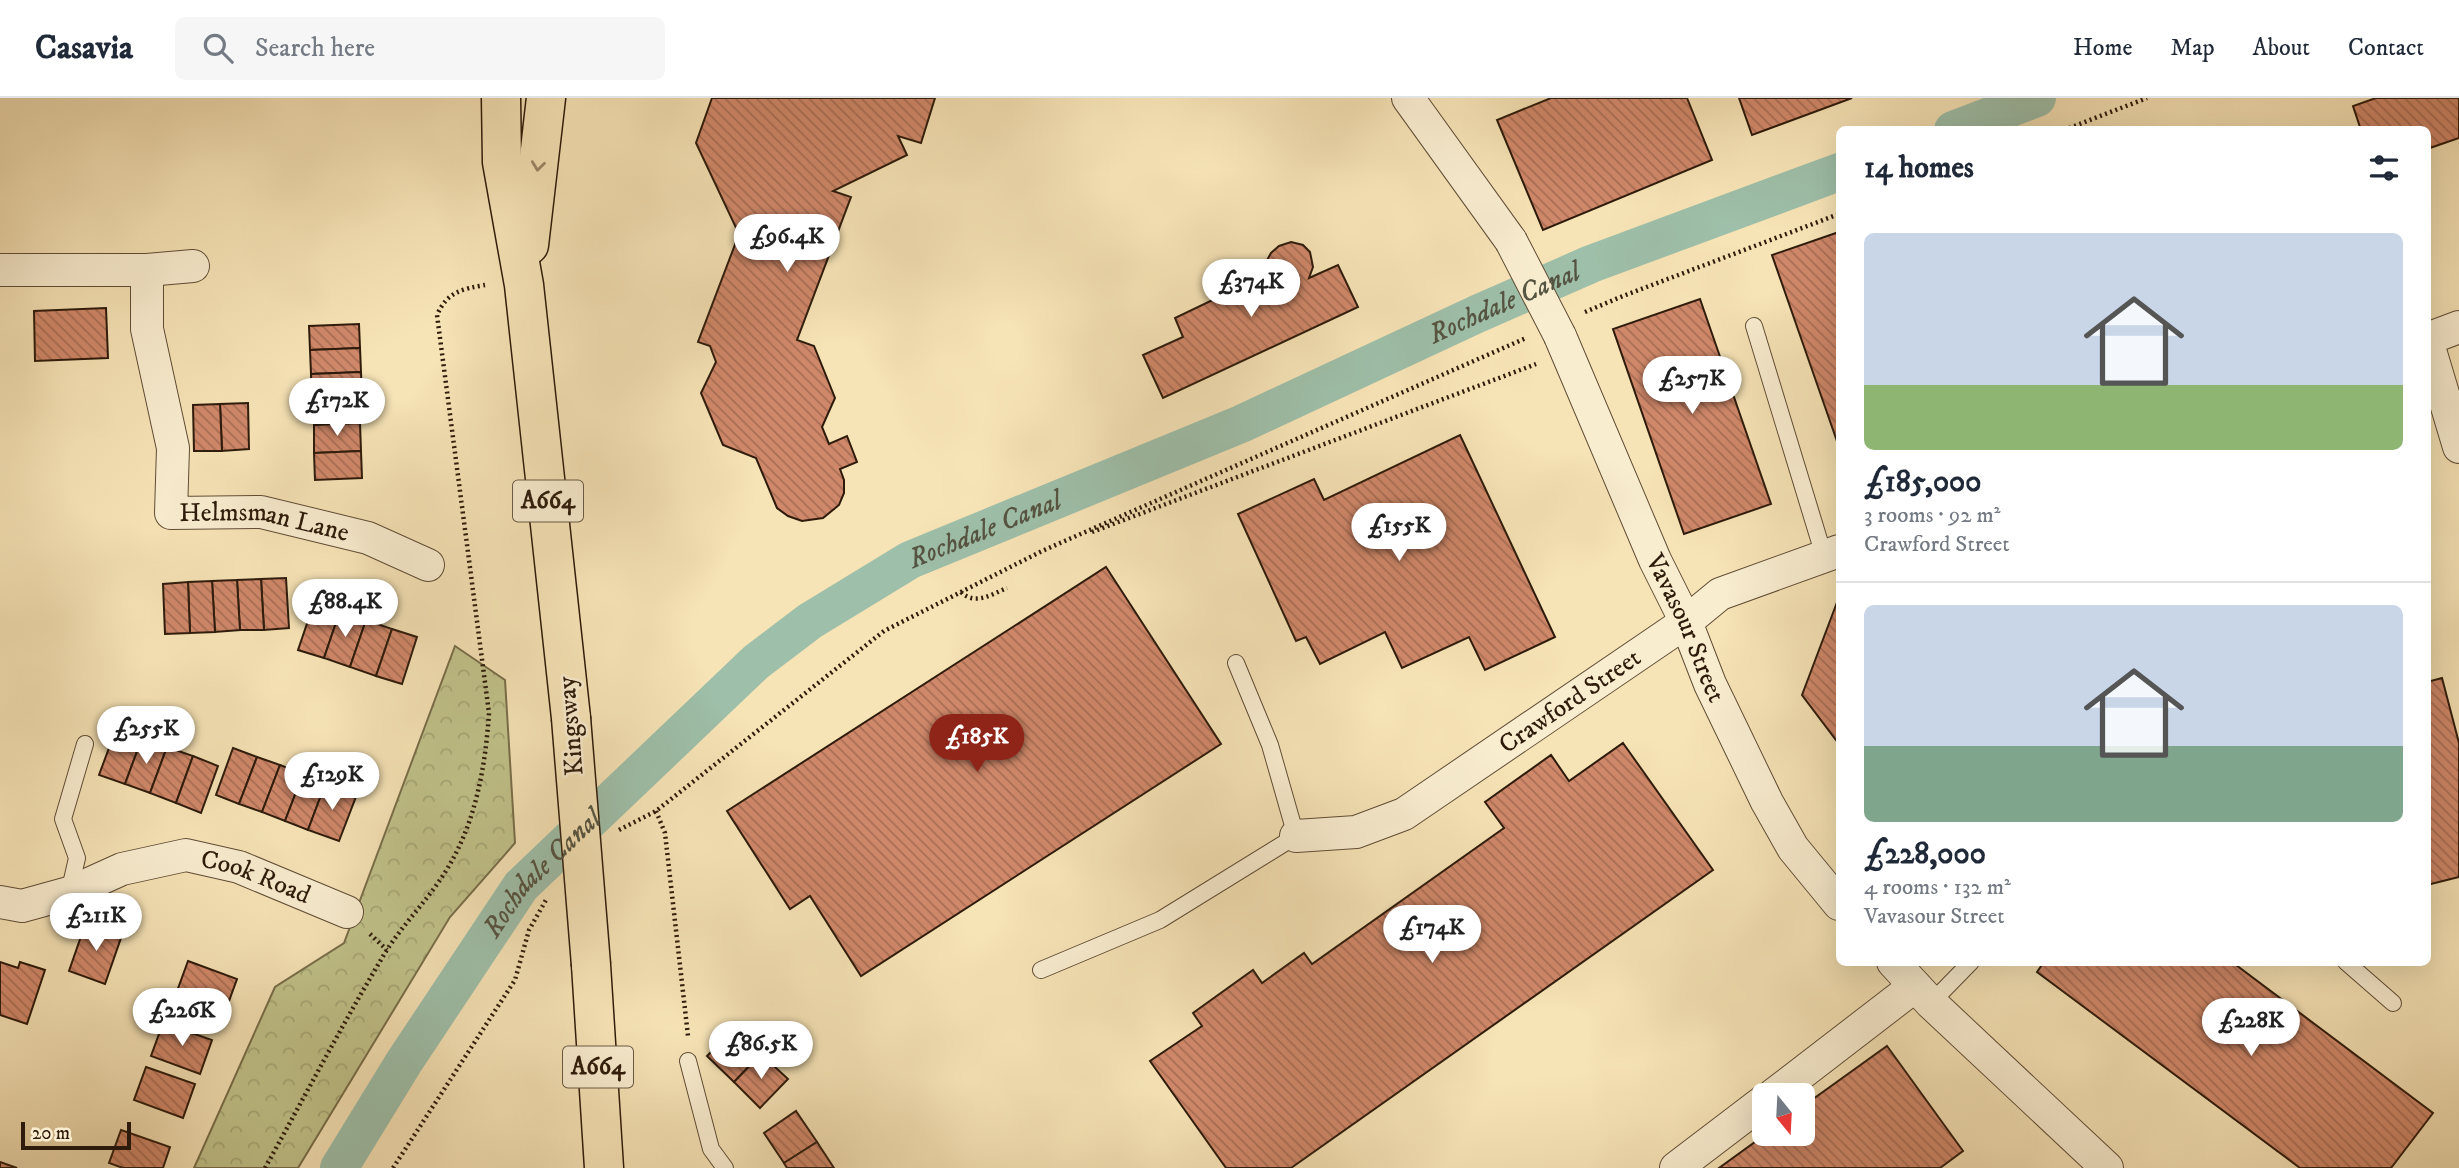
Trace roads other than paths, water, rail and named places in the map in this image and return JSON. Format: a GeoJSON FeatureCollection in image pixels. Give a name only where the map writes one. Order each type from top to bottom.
{"type":"FeatureCollection","features":[{"type":"Feature","properties":{"kind":"main road","name":"A664"},"geometry":{"type":"LineString","coordinates":[[489,98],[502,162]]}},
{"type":"Feature","properties":{"kind":"main road","name":"Kingsway"},"geometry":{"type":"LineString","coordinates":[[501,98],[502,162],[524,285],[571,718],[604,1168]]}},
{"type":"Feature","properties":{"kind":"main road","name":"Kingsway"},"geometry":{"type":"LineString","coordinates":[[524,285],[546,98]]}},
{"type":"Feature","properties":{"kind":"street","name":"Vavasour Street"},"geometry":{"type":"LineString","coordinates":[[1408,98],[1511,241],[1554,341],[1686,622],[1710,684],[1767,802],[1793,848],[1836,900]]}},
{"type":"Feature","properties":{"kind":"street"},"geometry":{"type":"LineString","coordinates":[[0,270],[147,270],[193,266]]}},
{"type":"Feature","properties":{"kind":"street","name":"Helmsman Lane"},"geometry":{"type":"LineString","coordinates":[[147,270],[147,329],[173,448],[171,513],[261,512],[368,538],[428,565]]}},
{"type":"Feature","properties":{"kind":"street"},"geometry":{"type":"LineString","coordinates":[[2431,338],[2459,327]]}},
{"type":"Feature","properties":{"kind":"street"},"geometry":{"type":"LineString","coordinates":[[2431,352],[2459,447]]}},
{"type":"Feature","properties":{"kind":"street","name":"Crawford Street"},"geometry":{"type":"LineString","coordinates":[[1296,836],[1356,832],[1404,814],[1686,622],[1720,594],[1832,553]]}},
{"type":"Feature","properties":{"kind":"street","name":"Cook Road"},"geometry":{"type":"LineString","coordinates":[[0,902],[22,905],[69,893],[122,869],[186,855],[239,867],[347,912]]}},
{"type":"Feature","properties":{"kind":"street"},"geometry":{"type":"LineString","coordinates":[[1897,966],[1923,995],[2100,1165]]}},
{"type":"Feature","properties":{"kind":"street"},"geometry":{"type":"LineString","coordinates":[[1791,1083],[1923,995]]}},
{"type":"Feature","properties":{"kind":"street"},"geometry":{"type":"LineString","coordinates":[[1676,1168],[1752,1110]]}},
{"type":"Feature","properties":{"kind":"lane"},"geometry":{"type":"LineString","coordinates":[[1754,326],[1832,553]]}},
{"type":"Feature","properties":{"kind":"lane"},"geometry":{"type":"LineString","coordinates":[[1041,970],[1160,920],[1296,836],[1270,745],[1236,663]]}},
{"type":"Feature","properties":{"kind":"lane"},"geometry":{"type":"LineString","coordinates":[[69,893],[77,858],[64,819],[85,744]]}},
{"type":"Feature","properties":{"kind":"lane"},"geometry":{"type":"LineString","coordinates":[[1923,995],[1965,966]]}},
{"type":"Feature","properties":{"kind":"lane"},"geometry":{"type":"LineString","coordinates":[[2351,966],[2393,1003]]}},
{"type":"Feature","properties":{"kind":"lane"},"geometry":{"type":"LineString","coordinates":[[688,1061],[710,1149],[724,1168]]}},
{"type":"Feature","properties":{"kind":"waterway","name":"Rochdale Canal"},"geometry":{"type":"LineString","coordinates":[[1964,126],[2037,98]]}},
{"type":"Feature","properties":{"kind":"waterway","name":"Rochdale Canal"},"geometry":{"type":"LineString","coordinates":[[339,1168],[404,1062],[521,886],[756,662],[810,621],[910,560],[1241,424],[1591,264],[1836,173]]}}]}
